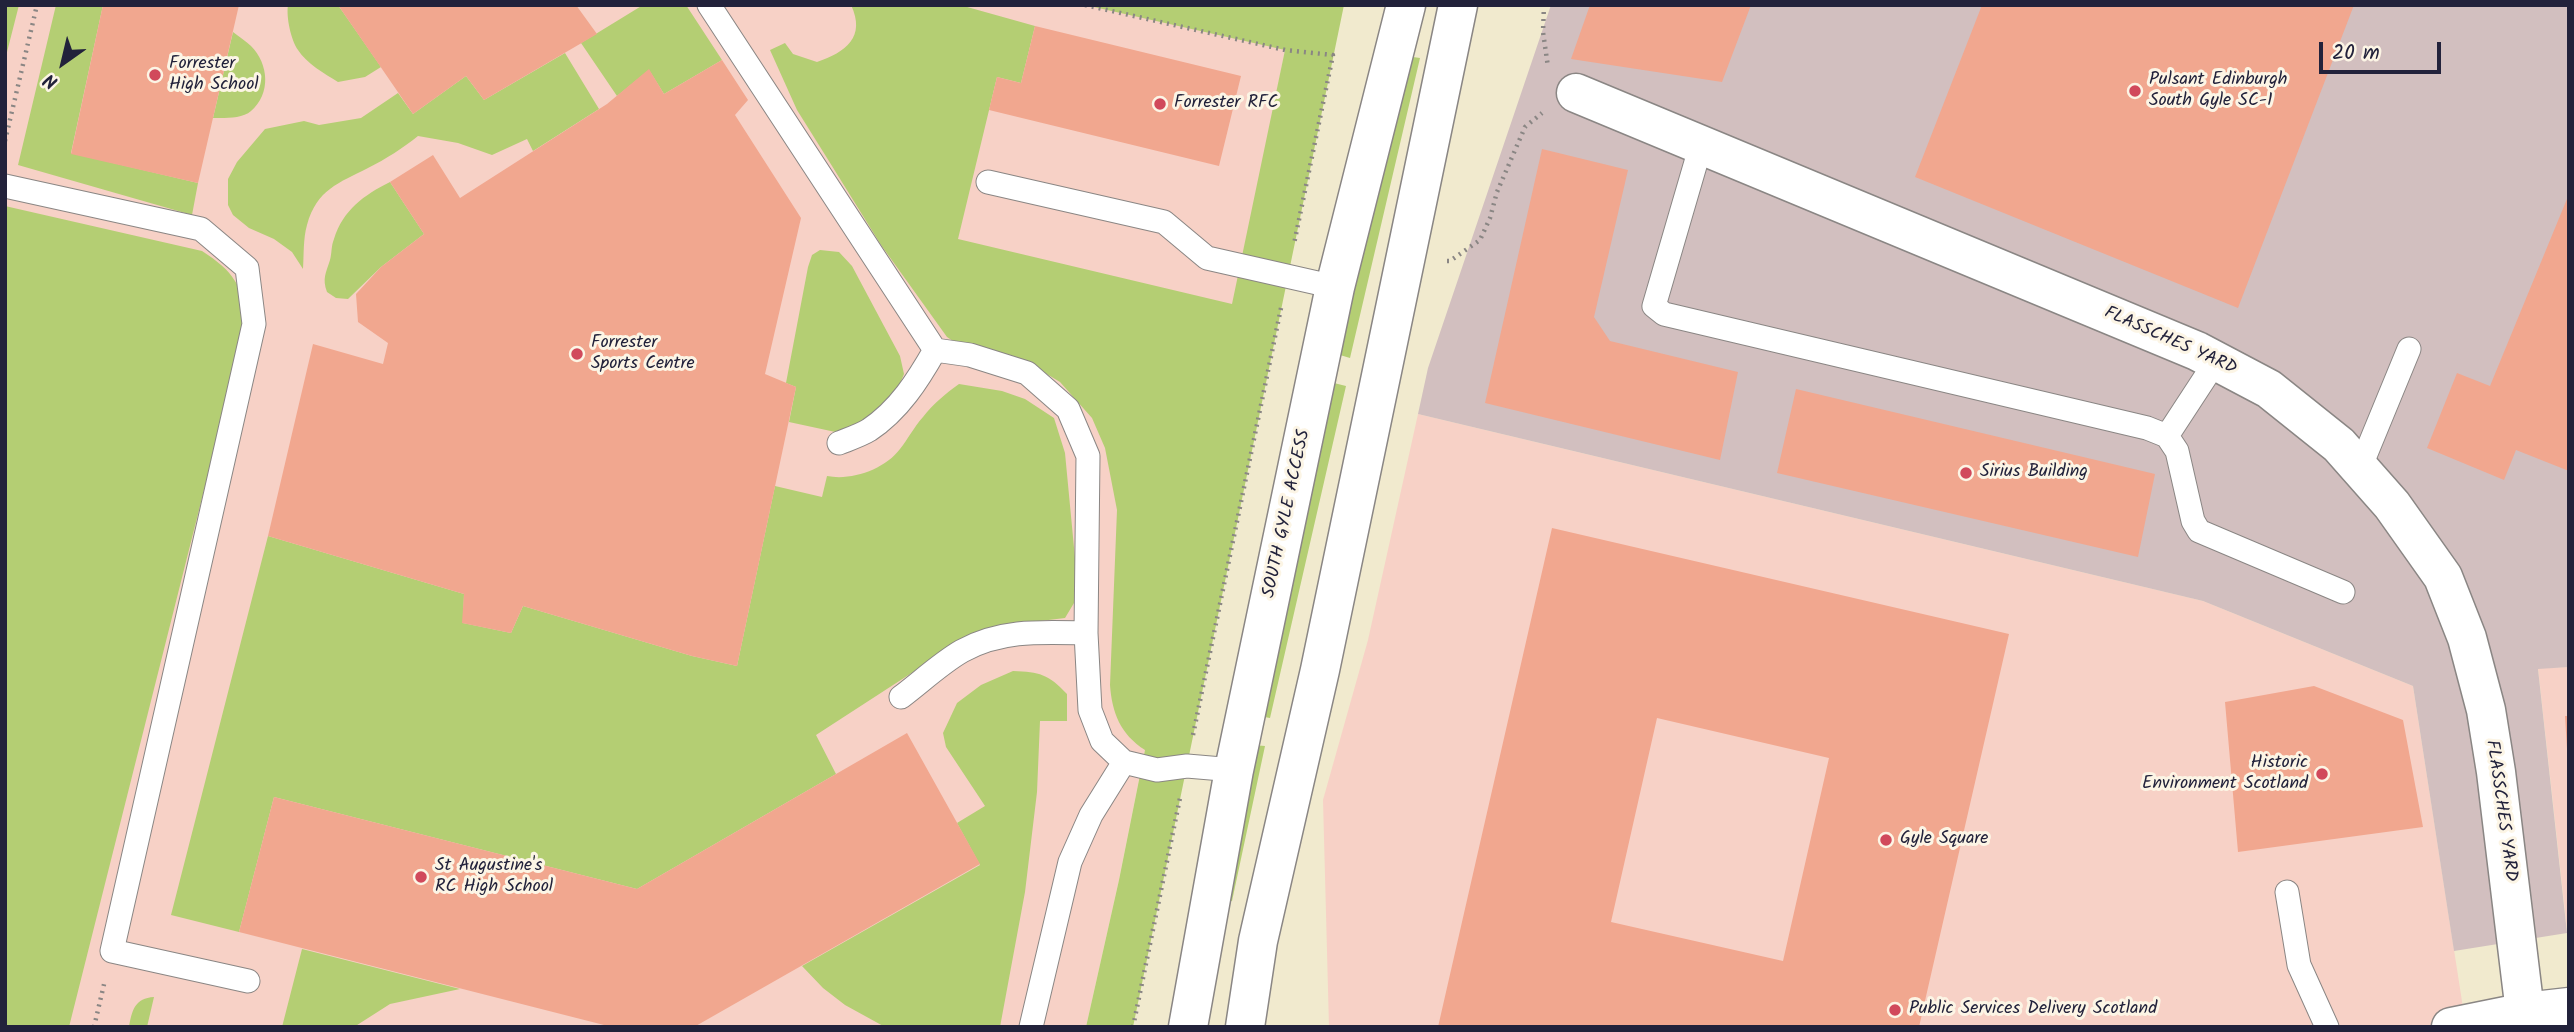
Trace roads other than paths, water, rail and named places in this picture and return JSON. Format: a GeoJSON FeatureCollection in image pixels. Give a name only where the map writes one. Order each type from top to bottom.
{"type":"FeatureCollection","features":[{"type":"Feature","properties":{"kind":"street","name":"SOUTH GYLE ACCESS"},"geometry":{"type":"LineString","coordinates":[[1188,1027],[1234,770],[1335,287],[1406,5]]}},
{"type":"Feature","properties":{"kind":"street"},"geometry":{"type":"LineString","coordinates":[[1245,1027],[1258,941],[1320,670],[1458,5]]}},
{"type":"Feature","properties":{"kind":"street","name":"FLASSCHES YARD"},"geometry":{"type":"LineString","coordinates":[[1576,93],[2197,351],[2269,389],[2339,445],[2392,505],[2443,577],[2467,638],[2486,710],[2496,772],[2525,1012]]}},
{"type":"Feature","properties":{"kind":"street"},"geometry":{"type":"LineString","coordinates":[[2451,1027],[2525,1012],[2569,1007]]}},
{"type":"Feature","properties":{"kind":"lane"},"geometry":{"type":"LineString","coordinates":[[709,5],[936,349],[970,355],[1027,373],[1068,409],[1088,456],[1086,633],[1090,710],[1102,741],[1124,762],[1157,770],[1187,765],[1234,770]]}},
{"type":"Feature","properties":{"kind":"lane"},"geometry":{"type":"LineString","coordinates":[[1701,145],[1654,306],[1664,314],[2147,428],[2166,436],[2177,451],[2193,521],[2199,531],[2343,592]]}},
{"type":"Feature","properties":{"kind":"lane"},"geometry":{"type":"LineString","coordinates":[[989,182],[1164,222],[1207,258],[1335,287]]}},
{"type":"Feature","properties":{"kind":"lane"},"geometry":{"type":"LineString","coordinates":[[5,186],[201,229],[247,268],[254,324],[112,951],[248,981]]}},
{"type":"Feature","properties":{"kind":"lane"},"geometry":{"type":"LineString","coordinates":[[839,443],[869,430],[893,409],[913,388],[936,349]]}},
{"type":"Feature","properties":{"kind":"lane"},"geometry":{"type":"LineString","coordinates":[[2360,468],[2409,349]]}},
{"type":"Feature","properties":{"kind":"lane"},"geometry":{"type":"LineString","coordinates":[[2166,436],[2216,361]]}},
{"type":"Feature","properties":{"kind":"lane"},"geometry":{"type":"LineString","coordinates":[[901,697],[962,651],[994,637],[1028,631],[1086,633]]}},
{"type":"Feature","properties":{"kind":"lane"},"geometry":{"type":"LineString","coordinates":[[1031,1027],[1070,862],[1091,815],[1124,762]]}},
{"type":"Feature","properties":{"kind":"lane"},"geometry":{"type":"LineString","coordinates":[[2287,892],[2299,965],[2327,1027]]}},
{"type":"Feature","properties":{"kind":"place","name":"Forrester High School"},"geometry":{"type":"Point","coordinates":[155,75]}},
{"type":"Feature","properties":{"kind":"place","name":"Pulsant Edinburgh South Gyle SC-1"},"geometry":{"type":"Point","coordinates":[2135,91]}},
{"type":"Feature","properties":{"kind":"place","name":"Forrester RFC"},"geometry":{"type":"Point","coordinates":[1160,104]}},
{"type":"Feature","properties":{"kind":"place","name":"Forrester Sports Centre"},"geometry":{"type":"Point","coordinates":[577,354]}},
{"type":"Feature","properties":{"kind":"place","name":"Sirius Building"},"geometry":{"type":"Point","coordinates":[1966,473]}},
{"type":"Feature","properties":{"kind":"place","name":"Historic Environment Scotland"},"geometry":{"type":"Point","coordinates":[2322,774]}},
{"type":"Feature","properties":{"kind":"place","name":"Gyle Square"},"geometry":{"type":"Point","coordinates":[1886,840]}},
{"type":"Feature","properties":{"kind":"place","name":"St Augustine's RC High School"},"geometry":{"type":"Point","coordinates":[421,877]}},
{"type":"Feature","properties":{"kind":"place","name":"Public Services Delivery Scotland"},"geometry":{"type":"Point","coordinates":[1895,1010]}}]}
